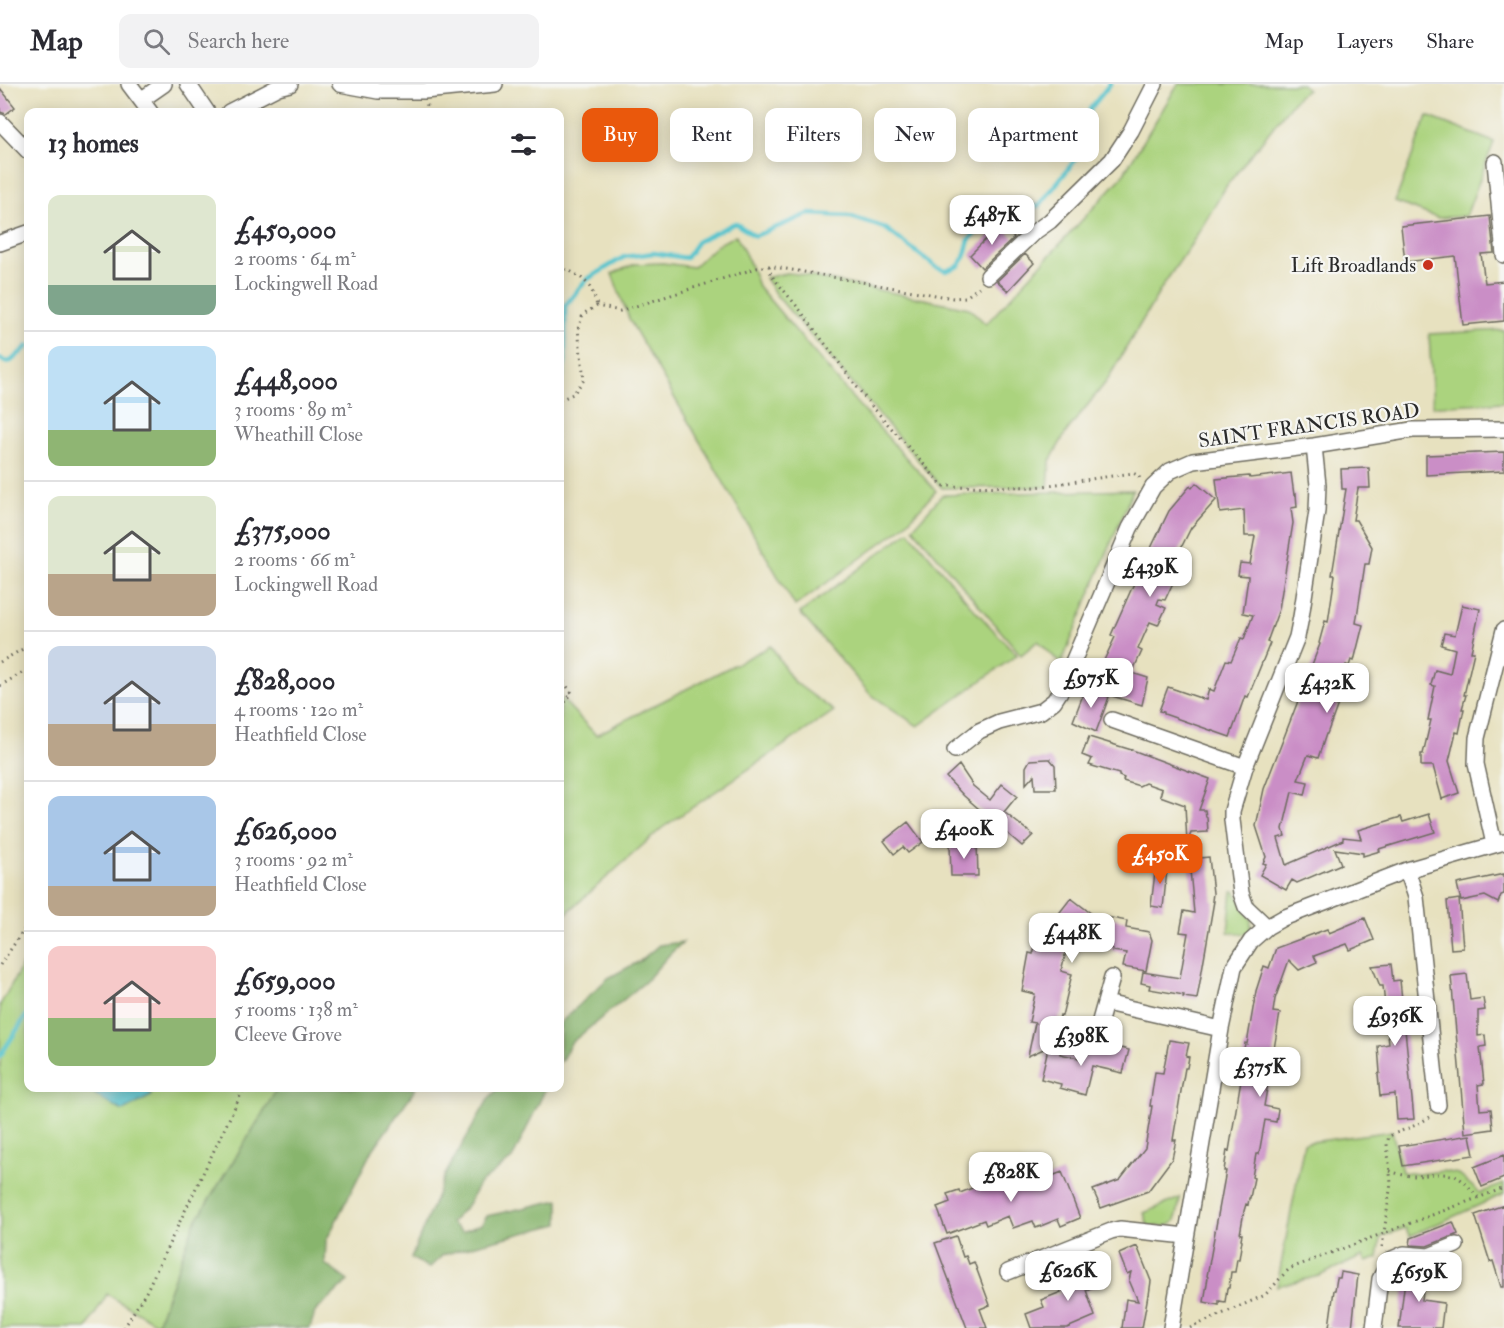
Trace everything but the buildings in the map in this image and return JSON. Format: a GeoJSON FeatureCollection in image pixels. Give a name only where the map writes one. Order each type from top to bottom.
{"type":"FeatureCollection","features":[{"type":"Feature","properties":{"kind":"street"},"geometry":{"type":"LineString","coordinates":[[129,84],[146,106],[164,84]]}},
{"type":"Feature","properties":{"kind":"street"},"geometry":{"type":"LineString","coordinates":[[188,84],[204,108]]}},
{"type":"Feature","properties":{"kind":"street"},"geometry":{"type":"LineString","coordinates":[[235,108],[262,89],[290,84]]}},
{"type":"Feature","properties":{"kind":"street"},"geometry":{"type":"LineString","coordinates":[[340,84],[378,91],[495,84]]}},
{"type":"Feature","properties":{"kind":"street"},"geometry":{"type":"LineString","coordinates":[[988,276],[1033,233],[1050,221],[1112,160],[1131,131],[1155,84]]}},
{"type":"Feature","properties":{"kind":"street"},"geometry":{"type":"LineString","coordinates":[[0,122],[24,147]]}},
{"type":"Feature","properties":{"kind":"street"},"geometry":{"type":"LineString","coordinates":[[1495,162],[1504,255]]}},
{"type":"Feature","properties":{"kind":"street"},"geometry":{"type":"LineString","coordinates":[[0,243],[24,234]]}},
{"type":"Feature","properties":{"kind":"street","name":"SAINT FRANCIS ROAD"},"geometry":{"type":"LineString","coordinates":[[955,750],[980,731],[999,722],[1041,711],[1054,701],[1061,690],[1130,528],[1153,487],[1170,471],[1193,461],[1314,446],[1412,430],[1504,429]]}},
{"type":"Feature","properties":{"kind":"street"},"geometry":{"type":"LineString","coordinates":[[1267,927],[1246,907],[1241,893],[1232,811],[1245,767],[1297,637],[1317,511],[1318,485],[1314,446]]}},
{"type":"Feature","properties":{"kind":"street"},"geometry":{"type":"LineString","coordinates":[[1171,1328],[1221,1029],[1234,967],[1251,940],[1283,918],[1407,870],[1499,843],[1476,764],[1476,751],[1504,630]]}},
{"type":"Feature","properties":{"kind":"street"},"geometry":{"type":"LineString","coordinates":[[1112,720],[1245,767]]}},
{"type":"Feature","properties":{"kind":"street"},"geometry":{"type":"LineString","coordinates":[[1407,870],[1416,897],[1438,1105]]}},
{"type":"Feature","properties":{"kind":"street"},"geometry":{"type":"LineString","coordinates":[[1098,1028],[1112,978]]}},
{"type":"Feature","properties":{"kind":"street"},"geometry":{"type":"LineString","coordinates":[[1106,1003],[1221,1029]]}},
{"type":"Feature","properties":{"kind":"street"},"geometry":{"type":"LineString","coordinates":[[1008,1272],[1120,1229],[1186,1236]]}},
{"type":"Feature","properties":{"kind":"street"},"geometry":{"type":"LineString","coordinates":[[1374,1328],[1380,1280],[1390,1260],[1404,1254],[1429,1256],[1456,1245]]}},
{"type":"Feature","properties":{"kind":"path"},"geometry":{"type":"LineString","coordinates":[[564,398],[573,394],[584,380],[578,329],[583,314],[597,306],[620,311],[769,266],[953,298],[966,297],[974,292],[988,276]]}},
{"type":"Feature","properties":{"kind":"path"},"geometry":{"type":"LineString","coordinates":[[769,266],[771,275],[800,310],[869,404],[944,486],[1036,487],[1133,473],[1139,476],[1141,484],[1153,487]]}},
{"type":"Feature","properties":{"kind":"path"},"geometry":{"type":"LineString","coordinates":[[564,268],[581,276],[593,292],[597,306]]}},
{"type":"Feature","properties":{"kind":"path"},"geometry":{"type":"LineString","coordinates":[[0,662],[24,648]]}},
{"type":"Feature","properties":{"kind":"path"},"geometry":{"type":"LineString","coordinates":[[0,686],[24,671]]}},
{"type":"Feature","properties":{"kind":"path"},"geometry":{"type":"LineString","coordinates":[[564,682],[572,693],[564,704]]}},
{"type":"Feature","properties":{"kind":"path"},"geometry":{"type":"LineString","coordinates":[[0,966],[24,930]]}},
{"type":"Feature","properties":{"kind":"path"},"geometry":{"type":"LineString","coordinates":[[124,1328],[146,1292],[242,1092]]}},
{"type":"Feature","properties":{"kind":"path"},"geometry":{"type":"LineString","coordinates":[[1380,1280],[1383,1233],[1391,1183],[1387,1144],[1389,1136],[1430,1118],[1438,1105]]}},
{"type":"Feature","properties":{"kind":"path"},"geometry":{"type":"LineString","coordinates":[[1390,1171],[1411,1176],[1440,1174],[1458,1177],[1478,1197]]}},
{"type":"Feature","properties":{"kind":"path"},"geometry":{"type":"LineString","coordinates":[[1190,1328],[1263,1296],[1271,1290],[1283,1273],[1291,1268],[1504,1188]]}},
{"type":"Feature","properties":{"kind":"green space"},"geometry":{"type":"Polygon","coordinates":[[[1178,84],[1302,84],[1307,90],[1297,97],[1227,185],[1164,284],[1106,382],[1067,431],[1050,461],[1048,487],[942,488],[776,295],[765,278],[787,273],[798,274],[969,308],[986,324],[1121,178],[1178,84]]]}},
{"type":"Feature","properties":{"kind":"green space"},"geometry":{"type":"Polygon","coordinates":[[[1427,116],[1494,142],[1466,216],[1438,218],[1395,202],[1427,116]]]}},
{"type":"Feature","properties":{"kind":"green space"},"geometry":{"type":"Polygon","coordinates":[[[736,235],[758,286],[855,401],[936,491],[902,528],[795,606],[630,321],[612,274],[635,264],[663,263],[693,267],[717,245],[736,235]]]}},
{"type":"Feature","properties":{"kind":"green space"},"geometry":{"type":"Polygon","coordinates":[[[1504,330],[1504,402],[1433,406],[1429,334],[1504,330]]]}},
{"type":"Feature","properties":{"kind":"green space"},"geometry":{"type":"Polygon","coordinates":[[[1133,490],[1061,664],[1038,641],[1021,655],[913,528],[942,495],[1133,490]]]}},
{"type":"Feature","properties":{"kind":"green space"},"geometry":{"type":"Polygon","coordinates":[[[909,531],[971,606],[1017,655],[918,726],[870,694],[800,613],[909,531]]]}},
{"type":"Feature","properties":{"kind":"green space"},"geometry":{"type":"Polygon","coordinates":[[[771,646],[793,681],[834,711],[662,828],[564,915],[564,701],[596,735],[771,646]]]}},
{"type":"Feature","properties":{"kind":"green space"},"geometry":{"type":"Polygon","coordinates":[[[1232,891],[1235,891],[1251,920],[1251,930],[1247,934],[1228,932],[1232,891]]]}},
{"type":"Feature","properties":{"kind":"green space"},"geometry":{"type":"Polygon","coordinates":[[[683,942],[645,982],[571,1043],[564,1056],[564,1019],[608,978],[640,961],[659,945],[683,942]]]}},
{"type":"Feature","properties":{"kind":"green space"},"geometry":{"type":"Polygon","coordinates":[[[24,962],[24,1092],[92,1092],[103,1100],[151,1096],[150,1092],[275,1092],[194,1224],[157,1324],[107,1294],[87,1328],[0,1328],[0,1005],[24,962]]]}},
{"type":"Feature","properties":{"kind":"green space"},"geometry":{"type":"Polygon","coordinates":[[[275,1092],[413,1092],[370,1154],[326,1241],[325,1264],[348,1281],[315,1312],[310,1328],[157,1328],[194,1224],[275,1092]]]}},
{"type":"Feature","properties":{"kind":"green space"},"geometry":{"type":"Polygon","coordinates":[[[495,1092],[544,1092],[512,1159],[479,1184],[468,1204],[451,1223],[462,1232],[482,1224],[487,1216],[559,1200],[559,1224],[443,1255],[429,1268],[411,1258],[445,1175],[489,1098],[495,1092]]]}},
{"type":"Feature","properties":{"kind":"green space"},"geometry":{"type":"Polygon","coordinates":[[[1392,1131],[1402,1172],[1418,1174],[1443,1171],[1458,1174],[1480,1193],[1504,1184],[1504,1194],[1410,1236],[1405,1228],[1381,1237],[1378,1258],[1366,1262],[1363,1256],[1319,1276],[1277,1286],[1304,1143],[1392,1131]]]}},
{"type":"Feature","properties":{"kind":"green space"},"geometry":{"type":"Polygon","coordinates":[[[1180,1198],[1176,1219],[1170,1225],[1148,1226],[1144,1213],[1180,1198]]]}},
{"type":"Feature","properties":{"kind":"water"},"geometry":{"type":"Polygon","coordinates":[[[92,1092],[150,1092],[151,1096],[123,1111],[92,1092]]]}},
{"type":"Feature","properties":{"kind":"waterway"},"geometry":{"type":"LineString","coordinates":[[564,366],[565,306],[586,280],[624,257],[654,253],[686,258],[698,241],[735,223],[755,236],[809,214],[848,216],[885,228],[936,267],[946,271],[959,266],[969,240],[1001,205],[1018,200],[1028,207],[1039,206],[1083,150],[1090,109],[1110,84]]}},
{"type":"Feature","properties":{"kind":"waterway"},"geometry":{"type":"LineString","coordinates":[[0,358],[5,362],[11,361],[24,350]]}},
{"type":"Feature","properties":{"kind":"waterway"},"geometry":{"type":"LineString","coordinates":[[0,1056],[24,1019]]}},
{"type":"Feature","properties":{"kind":"place","name":"Lift Broadlands"},"geometry":{"type":"Point","coordinates":[1428,265]}}]}
